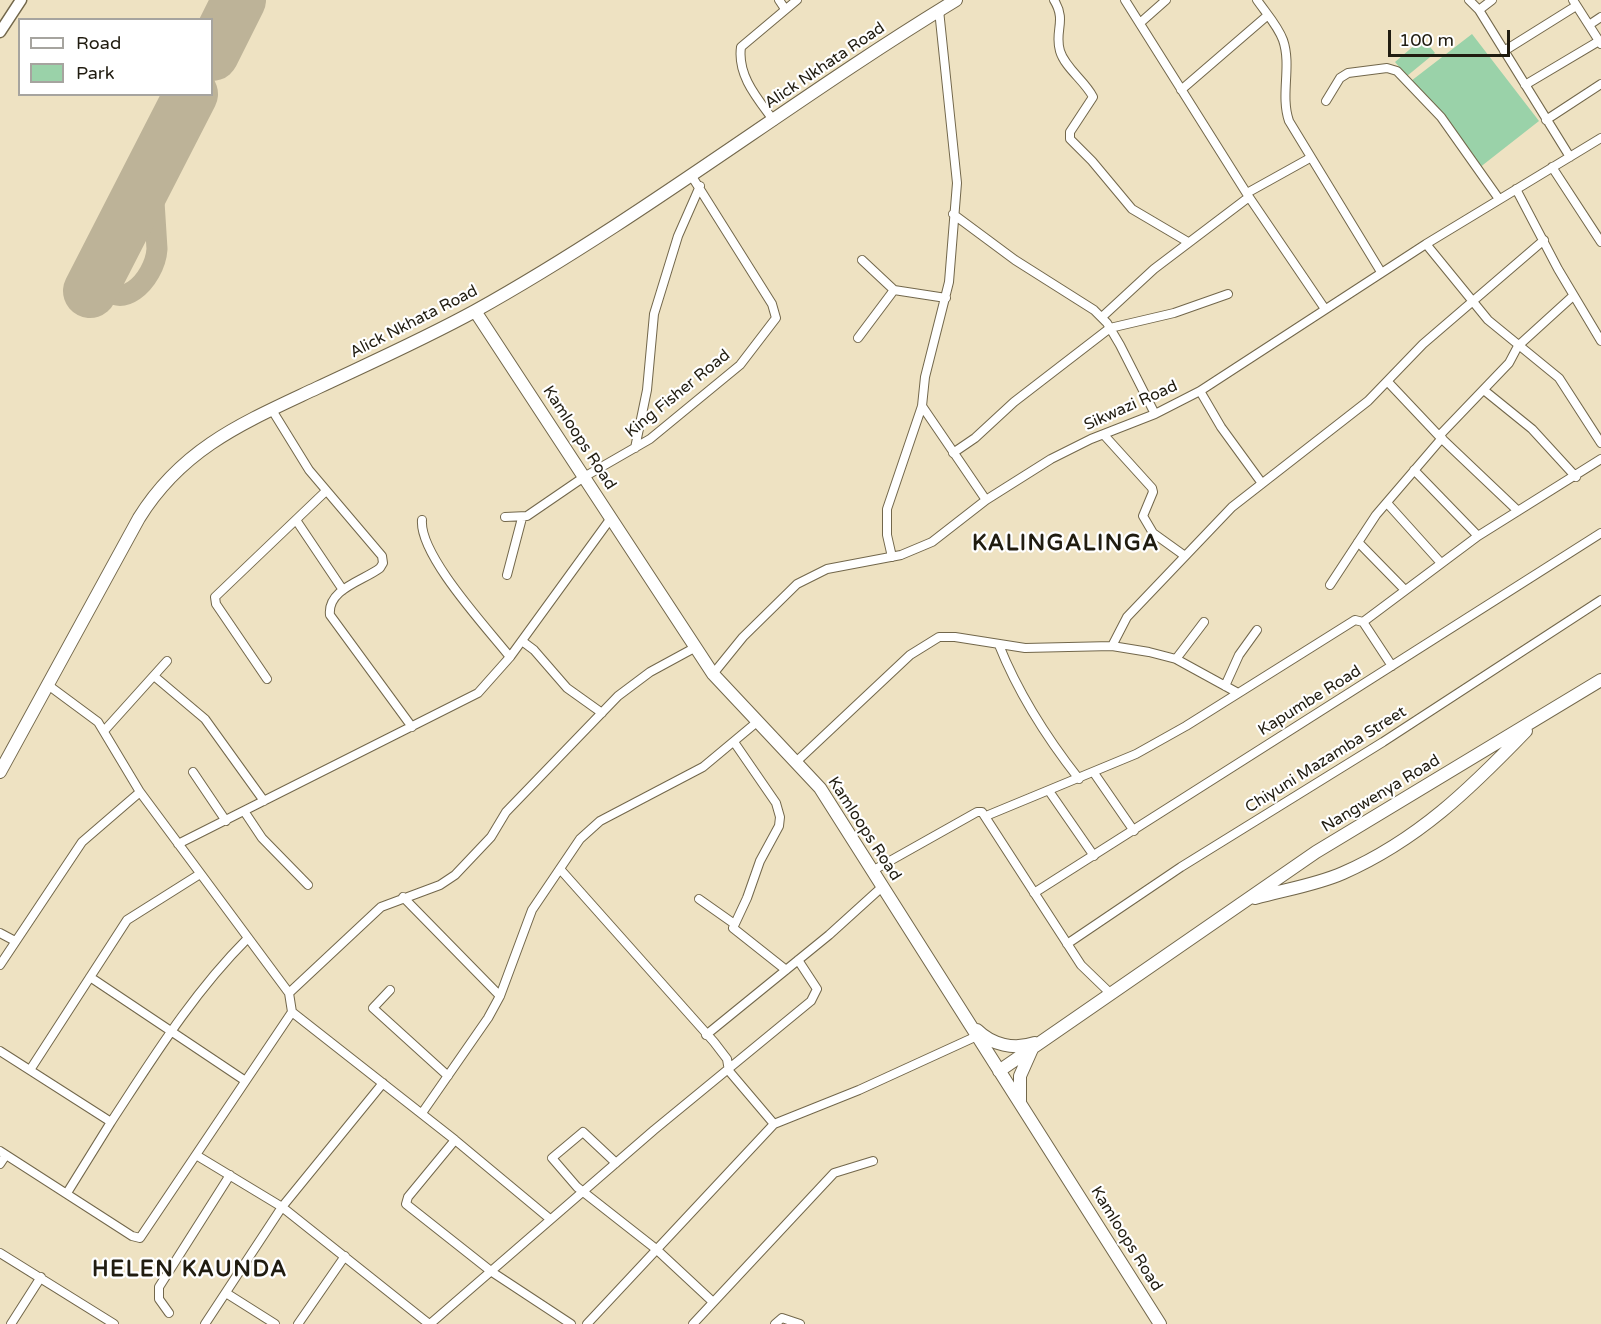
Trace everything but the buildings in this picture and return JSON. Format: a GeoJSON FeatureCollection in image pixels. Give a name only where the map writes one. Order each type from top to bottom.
{"type":"FeatureCollection","features":[{"type":"Feature","properties":{"kind":"main road","name":"Alick Nkhata Road"},"geometry":{"type":"LineString","coordinates":[[0,772],[133,528],[159,488],[199,450],[272,410],[475,311],[691,175],[956,0]]}},
{"type":"Feature","properties":{"kind":"main road","name":"Kamloops Road"},"geometry":{"type":"LineString","coordinates":[[475,311],[713,674],[820,788],[1160,1324]]}},
{"type":"Feature","properties":{"kind":"main road","name":"Nangwenya Road"},"geometry":{"type":"LineString","coordinates":[[999,1071],[1244,900],[1362,824],[1601,680]]}},
{"type":"Feature","properties":{"kind":"main road","name":"Nangwenya Road"},"geometry":{"type":"LineString","coordinates":[[1244,900],[1341,874],[1409,839],[1482,777],[1537,719]]}},
{"type":"Feature","properties":{"kind":"main road"},"geometry":{"type":"LineString","coordinates":[[968,1019],[978,1032],[1001,1044],[1026,1046],[1042,1040]]}},
{"type":"Feature","properties":{"kind":"main road"},"geometry":{"type":"LineString","coordinates":[[1021,1104],[1018,1090],[1024,1062],[1042,1040]]}},
{"type":"Feature","properties":{"kind":"street"},"geometry":{"type":"LineString","coordinates":[[0,32],[21,0]]}},
{"type":"Feature","properties":{"kind":"street"},"geometry":{"type":"LineString","coordinates":[[779,0],[785,9]]}},
{"type":"Feature","properties":{"kind":"street"},"geometry":{"type":"LineString","coordinates":[[774,121],[750,89],[742,71],[741,47],[797,0]]}},
{"type":"Feature","properties":{"kind":"street"},"geometry":{"type":"LineString","coordinates":[[1054,0],[1062,18],[1059,34],[1061,54],[1093,97],[1070,132],[1070,140],[1092,161],[1132,209],[1188,242]]}},
{"type":"Feature","properties":{"kind":"street"},"geometry":{"type":"LineString","coordinates":[[1125,0],[1248,195],[1325,309]]}},
{"type":"Feature","properties":{"kind":"street"},"geometry":{"type":"LineString","coordinates":[[1140,23],[1167,0]]}},
{"type":"Feature","properties":{"kind":"street"},"geometry":{"type":"LineString","coordinates":[[1257,0],[1268,15],[1284,46],[1286,112],[1310,158],[1381,272]]}},
{"type":"Feature","properties":{"kind":"street"},"geometry":{"type":"LineString","coordinates":[[1468,0],[1479,10],[1570,157]]}},
{"type":"Feature","properties":{"kind":"street"},"geometry":{"type":"LineString","coordinates":[[1479,10],[1492,0]]}},
{"type":"Feature","properties":{"kind":"street"},"geometry":{"type":"LineString","coordinates":[[1504,51],[1574,3],[1600,43],[1525,86]]}},
{"type":"Feature","properties":{"kind":"street"},"geometry":{"type":"LineString","coordinates":[[892,557],[887,535],[886,509],[922,406],[925,377],[946,298],[957,183],[939,10]]}},
{"type":"Feature","properties":{"kind":"street"},"geometry":{"type":"LineString","coordinates":[[1181,90],[1268,15]]}},
{"type":"Feature","properties":{"kind":"street"},"geometry":{"type":"LineString","coordinates":[[1589,25],[1601,17]]}},
{"type":"Feature","properties":{"kind":"street"},"geometry":{"type":"LineString","coordinates":[[1326,101],[1340,78],[1348,73],[1387,68],[1397,71],[1441,117],[1499,198]]}},
{"type":"Feature","properties":{"kind":"street"},"geometry":{"type":"LineString","coordinates":[[1546,120],[1601,84]]}},
{"type":"Feature","properties":{"kind":"street","name":"Sikwazi Road"},"geometry":{"type":"LineString","coordinates":[[713,674],[743,637],[797,584],[827,569],[892,557],[932,543],[986,500],[1051,459],[1155,414],[1200,391],[1381,272],[1499,198],[1601,138]]}},
{"type":"Feature","properties":{"kind":"street"},"geometry":{"type":"LineString","coordinates":[[1102,317],[1125,294],[1248,195],[1310,158]]}},
{"type":"Feature","properties":{"kind":"street"},"geometry":{"type":"LineString","coordinates":[[1552,167],[1601,242]]}},
{"type":"Feature","properties":{"kind":"street"},"geometry":{"type":"LineString","coordinates":[[635,448],[647,390],[654,314],[678,236],[700,186],[691,175]]}},
{"type":"Feature","properties":{"kind":"street","name":"King Fisher Road"},"geometry":{"type":"LineString","coordinates":[[522,518],[584,477],[635,448],[740,365],[776,318],[772,304],[700,186]]}},
{"type":"Feature","properties":{"kind":"street"},"geometry":{"type":"LineString","coordinates":[[1515,189],[1573,296],[1601,341]]}},
{"type":"Feature","properties":{"kind":"street"},"geometry":{"type":"LineString","coordinates":[[953,214],[1015,260],[1074,295],[1102,317],[1155,414]]}},
{"type":"Feature","properties":{"kind":"street"},"geometry":{"type":"LineString","coordinates":[[1112,646],[1127,617],[1232,507],[1261,482],[1368,401],[1423,344],[1544,240]]}},
{"type":"Feature","properties":{"kind":"street"},"geometry":{"type":"LineString","coordinates":[[1426,244],[1472,302],[1518,346],[1558,378],[1601,442]]}},
{"type":"Feature","properties":{"kind":"street"},"geometry":{"type":"LineString","coordinates":[[862,260],[894,290],[946,298]]}},
{"type":"Feature","properties":{"kind":"street"},"geometry":{"type":"LineString","coordinates":[[858,338],[894,290]]}},
{"type":"Feature","properties":{"kind":"street"},"geometry":{"type":"LineString","coordinates":[[952,453],[975,438],[1014,402],[1110,328],[1174,313],[1228,294]]}},
{"type":"Feature","properties":{"kind":"street"},"geometry":{"type":"LineString","coordinates":[[1330,585],[1358,542],[1440,437],[1509,363],[1518,346],[1573,296]]}},
{"type":"Feature","properties":{"kind":"street"},"geometry":{"type":"LineString","coordinates":[[1388,382],[1440,437],[1518,511]]}},
{"type":"Feature","properties":{"kind":"street"},"geometry":{"type":"LineString","coordinates":[[1200,391],[1221,427],[1261,482]]}},
{"type":"Feature","properties":{"kind":"street"},"geometry":{"type":"LineString","coordinates":[[1485,391],[1532,429],[1576,477]]}},
{"type":"Feature","properties":{"kind":"street"},"geometry":{"type":"LineString","coordinates":[[922,406],[986,500]]}},
{"type":"Feature","properties":{"kind":"street"},"geometry":{"type":"LineString","coordinates":[[272,410],[296,452],[382,556],[380,567],[332,599],[330,615],[412,727]]}},
{"type":"Feature","properties":{"kind":"street"},"geometry":{"type":"LineString","coordinates":[[1104,435],[1152,488],[1152,495],[1143,516],[1148,528],[1185,556]]}},
{"type":"Feature","properties":{"kind":"street"},"geometry":{"type":"LineString","coordinates":[[1363,622],[1404,589],[1478,536],[1576,477],[1601,459]]}},
{"type":"Feature","properties":{"kind":"street"},"geometry":{"type":"LineString","coordinates":[[1414,470],[1478,536]]}},
{"type":"Feature","properties":{"kind":"street"},"geometry":{"type":"LineString","coordinates":[[267,679],[215,600],[218,593],[326,491]]}},
{"type":"Feature","properties":{"kind":"street"},"geometry":{"type":"LineString","coordinates":[[1387,503],[1442,563]]}},
{"type":"Feature","properties":{"kind":"street"},"geometry":{"type":"LineString","coordinates":[[505,518],[522,518],[507,576]]}},
{"type":"Feature","properties":{"kind":"street"},"geometry":{"type":"LineString","coordinates":[[178,844],[478,693],[510,657],[611,518]]}},
{"type":"Feature","properties":{"kind":"street"},"geometry":{"type":"LineString","coordinates":[[296,520],[343,590]]}},
{"type":"Feature","properties":{"kind":"street"},"geometry":{"type":"LineString","coordinates":[[422,520],[421,530],[430,555],[510,657]]}},
{"type":"Feature","properties":{"kind":"street","name":"Kapumbe Road"},"geometry":{"type":"LineString","coordinates":[[1034,893],[1601,533]]}},
{"type":"Feature","properties":{"kind":"street"},"geometry":{"type":"LineString","coordinates":[[1358,542],[1404,589]]}},
{"type":"Feature","properties":{"kind":"street","name":"Chiyuni Mazamba Street"},"geometry":{"type":"LineString","coordinates":[[1067,944],[1181,867],[1394,736],[1601,600]]}},
{"type":"Feature","properties":{"kind":"street"},"geometry":{"type":"LineString","coordinates":[[987,816],[1094,773],[1176,731],[1355,620],[1363,622],[1392,666]]}},
{"type":"Feature","properties":{"kind":"street"},"geometry":{"type":"LineString","coordinates":[[1176,659],[1204,622]]}},
{"type":"Feature","properties":{"kind":"street"},"geometry":{"type":"LineString","coordinates":[[1226,686],[1239,655],[1257,630]]}},
{"type":"Feature","properties":{"kind":"street"},"geometry":{"type":"LineString","coordinates":[[796,762],[925,643],[939,637],[955,637],[1025,648],[1112,646],[1149,652],[1176,659],[1238,693]]}},
{"type":"Feature","properties":{"kind":"street"},"geometry":{"type":"LineString","coordinates":[[522,641],[534,650],[567,687],[602,712]]}},
{"type":"Feature","properties":{"kind":"street"},"geometry":{"type":"LineString","coordinates":[[999,645],[1015,684],[1029,708],[1079,779]]}},
{"type":"Feature","properties":{"kind":"street"},"geometry":{"type":"LineString","coordinates":[[289,993],[370,916],[391,902],[440,885],[455,875],[491,837],[506,812],[602,712],[633,684],[696,647]]}},
{"type":"Feature","properties":{"kind":"street"},"geometry":{"type":"LineString","coordinates":[[104,731],[167,661]]}},
{"type":"Feature","properties":{"kind":"street"},"geometry":{"type":"LineString","coordinates":[[154,676],[205,719],[264,801]]}},
{"type":"Feature","properties":{"kind":"street"},"geometry":{"type":"LineString","coordinates":[[48,685],[89,714],[104,731],[140,792],[289,993],[292,1012],[422,1113],[550,1219]]}},
{"type":"Feature","properties":{"kind":"street"},"geometry":{"type":"LineString","coordinates":[[422,1113],[500,996],[532,910],[593,826],[690,776],[757,722]]}},
{"type":"Feature","properties":{"kind":"street"},"geometry":{"type":"LineString","coordinates":[[733,923],[743,909],[760,861],[779,826],[780,817],[776,803],[735,742]]}},
{"type":"Feature","properties":{"kind":"street"},"geometry":{"type":"LineString","coordinates":[[193,772],[226,821]]}},
{"type":"Feature","properties":{"kind":"street"},"geometry":{"type":"LineString","coordinates":[[1094,773],[1134,831]]}},
{"type":"Feature","properties":{"kind":"street"},"geometry":{"type":"LineString","coordinates":[[1049,791],[1094,856]]}},
{"type":"Feature","properties":{"kind":"street"},"geometry":{"type":"LineString","coordinates":[[0,965],[82,842],[140,792]]}},
{"type":"Feature","properties":{"kind":"street"},"geometry":{"type":"LineString","coordinates":[[244,811],[262,838],[308,885]]}},
{"type":"Feature","properties":{"kind":"street"},"geometry":{"type":"LineString","coordinates":[[872,872],[977,812],[987,816],[1081,965],[1110,993]]}},
{"type":"Feature","properties":{"kind":"street"},"geometry":{"type":"LineString","coordinates":[[560,869],[727,1059],[729,1071],[774,1124]]}},
{"type":"Feature","properties":{"kind":"street"},"geometry":{"type":"LineString","coordinates":[[30,1070],[127,920],[139,910],[201,874]]}},
{"type":"Feature","properties":{"kind":"street"},"geometry":{"type":"LineString","coordinates":[[706,1035],[798,960],[882,887]]}},
{"type":"Feature","properties":{"kind":"street"},"geometry":{"type":"LineString","coordinates":[[403,897],[500,996]]}},
{"type":"Feature","properties":{"kind":"street"},"geometry":{"type":"LineString","coordinates":[[699,899],[733,923],[736,932],[786,970]]}},
{"type":"Feature","properties":{"kind":"street"},"geometry":{"type":"LineString","coordinates":[[0,933],[15,941]]}},
{"type":"Feature","properties":{"kind":"street"},"geometry":{"type":"LineString","coordinates":[[67,1193],[170,1032],[215,974],[247,939]]}},
{"type":"Feature","properties":{"kind":"street"},"geometry":{"type":"LineString","coordinates":[[196,1155],[282,1207],[430,1324],[550,1219],[816,996],[817,989],[798,960]]}},
{"type":"Feature","properties":{"kind":"street"},"geometry":{"type":"LineString","coordinates":[[90,977],[244,1080]]}},
{"type":"Feature","properties":{"kind":"street"},"geometry":{"type":"LineString","coordinates":[[390,990],[373,1008],[448,1076]]}},
{"type":"Feature","properties":{"kind":"street"},"geometry":{"type":"LineString","coordinates":[[0,1164],[3,1153],[132,1236],[140,1238],[244,1080],[292,1012]]}},
{"type":"Feature","properties":{"kind":"street"},"geometry":{"type":"LineString","coordinates":[[586,1324],[774,1124],[859,1090],[977,1036]]}},
{"type":"Feature","properties":{"kind":"street"},"geometry":{"type":"LineString","coordinates":[[0,1051],[111,1122]]}},
{"type":"Feature","properties":{"kind":"street"},"geometry":{"type":"LineString","coordinates":[[205,1324],[282,1207],[383,1083]]}},
{"type":"Feature","properties":{"kind":"street"},"geometry":{"type":"LineString","coordinates":[[616,1163],[583,1132],[552,1158],[583,1192],[656,1249],[713,1302]]}},
{"type":"Feature","properties":{"kind":"street"},"geometry":{"type":"LineString","coordinates":[[455,1140],[408,1197],[406,1204],[492,1272],[571,1324]]}},
{"type":"Feature","properties":{"kind":"street"},"geometry":{"type":"LineString","coordinates":[[693,1324],[834,1173],[873,1161]]}},
{"type":"Feature","properties":{"kind":"street"},"geometry":{"type":"LineString","coordinates":[[169,1313],[159,1299],[159,1287],[230,1175]]}},
{"type":"Feature","properties":{"kind":"street"},"geometry":{"type":"LineString","coordinates":[[0,1253],[110,1323]]}},
{"type":"Feature","properties":{"kind":"street"},"geometry":{"type":"LineString","coordinates":[[298,1324],[345,1256]]}},
{"type":"Feature","properties":{"kind":"street"},"geometry":{"type":"LineString","coordinates":[[11,1324],[41,1277]]}},
{"type":"Feature","properties":{"kind":"street"},"geometry":{"type":"LineString","coordinates":[[226,1293],[275,1324]]}},
{"type":"Feature","properties":{"kind":"street"},"geometry":{"type":"LineString","coordinates":[[775,1324],[782,1318],[800,1324]]}},
{"type":"Feature","properties":{"kind":"green space"},"geometry":{"type":"Polygon","coordinates":[[[1472,34],[1539,121],[1479,168],[1411,81],[1472,34]]]}},
{"type":"Feature","properties":{"kind":"green space"},"geometry":{"type":"Polygon","coordinates":[[[1423,38],[1435,53],[1407,76],[1395,62],[1423,38]]]}},
{"type":"Feature","properties":{"kind":"taxiway"},"geometry":{"type":"LineString","coordinates":[[98,277],[106,289],[115,295],[124,295],[142,283],[150,272],[157,249],[152,170]]}},
{"type":"Feature","properties":{"kind":"runway"},"geometry":{"type":"LineString","coordinates":[[213,52],[239,0]]}},
{"type":"Feature","properties":{"kind":"runway"},"geometry":{"type":"LineString","coordinates":[[90,291],[190,96]]}},
{"type":"Feature","properties":{"kind":"district","name":"KALINGALINGA"},"geometry":{"type":"Point","coordinates":[1066,544]}},
{"type":"Feature","properties":{"kind":"district","name":"HELEN KAUNDA"},"geometry":{"type":"Point","coordinates":[190,1270]}}]}
